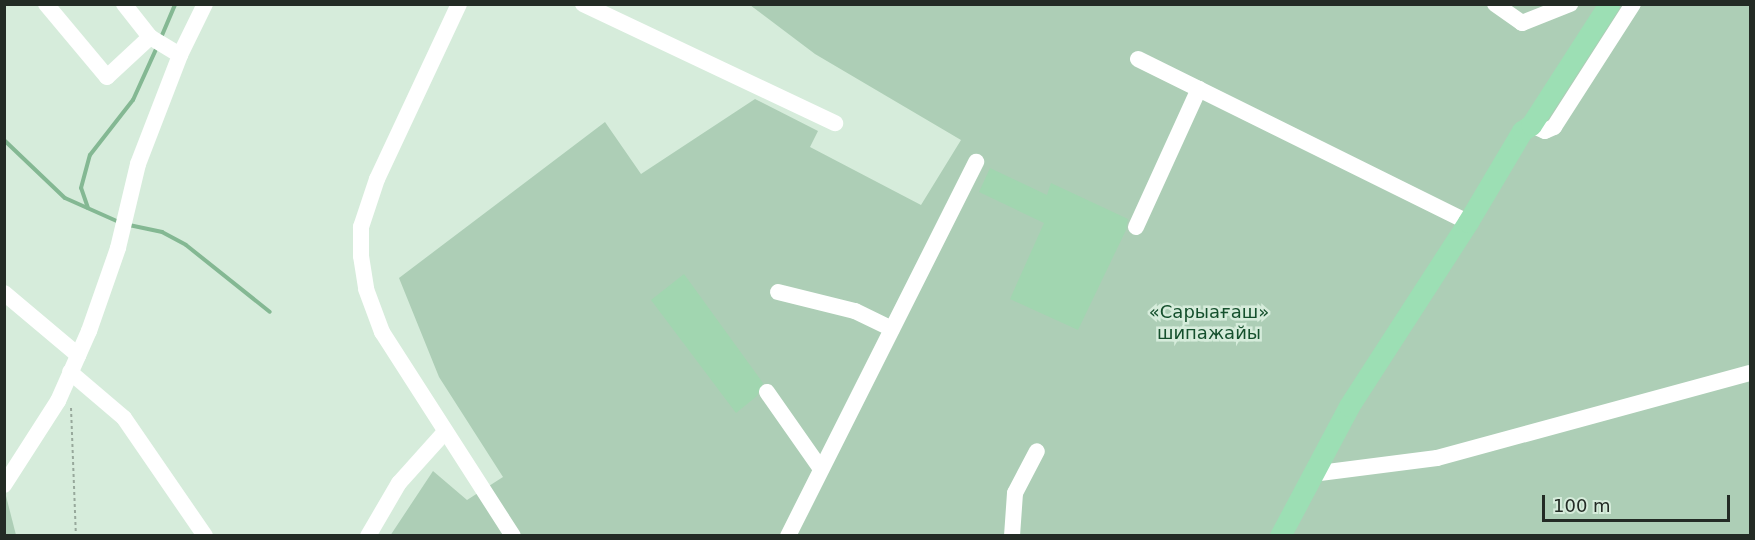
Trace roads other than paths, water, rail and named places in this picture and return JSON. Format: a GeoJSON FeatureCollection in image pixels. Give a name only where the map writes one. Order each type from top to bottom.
{"type":"FeatureCollection","features":[{"type":"Feature","properties":{"kind":"main road"},"geometry":{"type":"LineString","coordinates":[[1280,536],[1349,406],[1468,222],[1522,131],[1531,125],[1609,4]]}},
{"type":"Feature","properties":{"kind":"street"},"geometry":{"type":"LineString","coordinates":[[45,4],[107,77],[150,37]]}},
{"type":"Feature","properties":{"kind":"street"},"geometry":{"type":"LineString","coordinates":[[124,4],[150,37],[180,55]]}},
{"type":"Feature","properties":{"kind":"street"},"geometry":{"type":"LineString","coordinates":[[4,484],[58,401],[78,355],[118,248],[138,164],[180,55],[205,4]]}},
{"type":"Feature","properties":{"kind":"street"},"geometry":{"type":"LineString","coordinates":[[459,4],[378,179],[361,227],[366,289],[382,332],[513,536]]}},
{"type":"Feature","properties":{"kind":"street"},"geometry":{"type":"LineString","coordinates":[[583,4],[835,123]]}},
{"type":"Feature","properties":{"kind":"street"},"geometry":{"type":"LineString","coordinates":[[1495,4],[1522,23],[1547,10],[1570,4]]}},
{"type":"Feature","properties":{"kind":"street"},"geometry":{"type":"LineString","coordinates":[[1531,125],[1545,131],[1554,127],[1633,4]]}},
{"type":"Feature","properties":{"kind":"street"},"geometry":{"type":"LineString","coordinates":[[1138,59],[1468,222]]}},
{"type":"Feature","properties":{"kind":"street"},"geometry":{"type":"LineString","coordinates":[[1136,227],[1199,89]]}},
{"type":"Feature","properties":{"kind":"street"},"geometry":{"type":"LineString","coordinates":[[788,536],[976,162]]}},
{"type":"Feature","properties":{"kind":"street"},"geometry":{"type":"LineString","coordinates":[[778,292],[855,311],[892,329]]}},
{"type":"Feature","properties":{"kind":"street"},"geometry":{"type":"LineString","coordinates":[[4,293],[78,355]]}},
{"type":"Feature","properties":{"kind":"street"},"geometry":{"type":"LineString","coordinates":[[70,372],[124,418],[205,536]]}},
{"type":"Feature","properties":{"kind":"street"},"geometry":{"type":"LineString","coordinates":[[1312,474],[1437,458],[1750,373]]}},
{"type":"Feature","properties":{"kind":"street"},"geometry":{"type":"LineString","coordinates":[[767,392],[821,469]]}},
{"type":"Feature","properties":{"kind":"street"},"geometry":{"type":"LineString","coordinates":[[368,536],[399,483],[445,432]]}},
{"type":"Feature","properties":{"kind":"street"},"geometry":{"type":"LineString","coordinates":[[1012,536],[1016,493],[1037,451]]}},
{"type":"Feature","properties":{"kind":"waterway"},"geometry":{"type":"LineString","coordinates":[[160,40],[175,4]]}},
{"type":"Feature","properties":{"kind":"waterway"},"geometry":{"type":"LineString","coordinates":[[88,208],[81,188],[90,155],[133,100],[157,47]]}},
{"type":"Feature","properties":{"kind":"waterway"},"geometry":{"type":"LineString","coordinates":[[4,140],[65,198],[119,222]]}},
{"type":"Feature","properties":{"kind":"waterway"},"geometry":{"type":"LineString","coordinates":[[129,225],[162,232],[186,245],[270,312]]}},
{"type":"Feature","properties":{"kind":"park label","name":"«Сарыағаш» шипажайы"},"geometry":{"type":"Point","coordinates":[1209,323]}}]}
